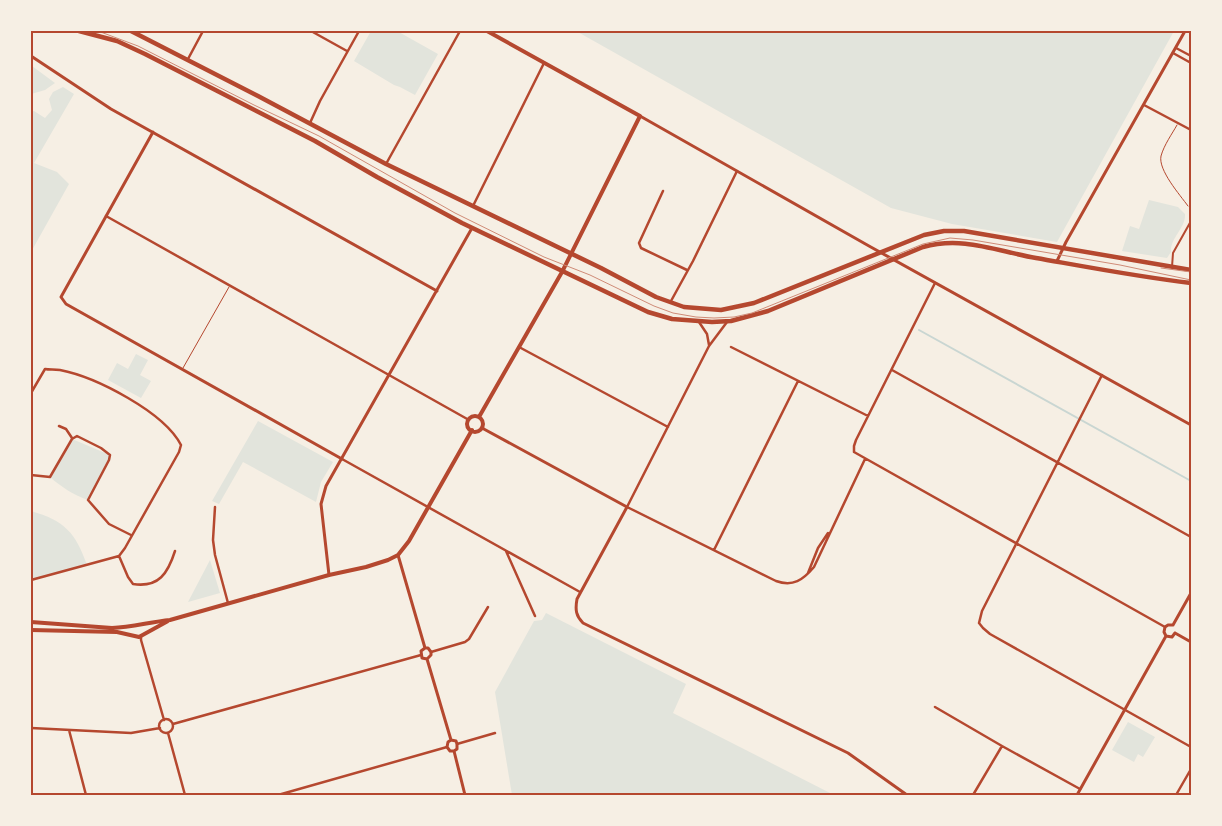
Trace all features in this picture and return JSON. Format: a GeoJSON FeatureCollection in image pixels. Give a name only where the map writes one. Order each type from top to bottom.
{"type":"FeatureCollection","features":[{"type":"Feature","properties":{"kind":"main road"},"geometry":{"type":"LineString","coordinates":[[79,31],[117,41],[145,54],[315,141],[377,177],[472,227],[648,312],[672,319],[699,322],[727,322],[768,311],[929,246],[955,242],[1191,283]]}},
{"type":"Feature","properties":{"kind":"main road"},"geometry":{"type":"LineString","coordinates":[[131,31],[188,59],[386,164],[670,303],[684,307],[702,310],[741,307],[768,299],[924,235],[950,230],[1191,270]]}},
{"type":"Feature","properties":{"kind":"main road"},"geometry":{"type":"LineString","coordinates":[[479,417],[562,272],[640,116],[486,31]]}},
{"type":"Feature","properties":{"kind":"main road"},"geometry":{"type":"LineString","coordinates":[[474,416],[479,417],[482,420],[482,428],[478,431],[468,427],[469,420],[474,416]]}},
{"type":"Feature","properties":{"kind":"main road"},"geometry":{"type":"LineString","coordinates":[[31,622],[112,628],[148,624],[170,620],[388,560],[398,554],[409,541],[472,430]]}},
{"type":"Feature","properties":{"kind":"main road"},"geometry":{"type":"LineString","coordinates":[[31,629],[117,632],[141,636],[170,620]]}},
{"type":"Feature","properties":{"kind":"main road"},"geometry":{"type":"LineString","coordinates":[[138,624],[132,631],[141,636]]}},
{"type":"Feature","properties":{"kind":"main road"},"geometry":{"type":"LineString","coordinates":[[138,624],[145,626],[141,636]]}},
{"type":"Feature","properties":{"kind":"street"},"geometry":{"type":"LineString","coordinates":[[188,59],[203,31]]}},
{"type":"Feature","properties":{"kind":"street"},"geometry":{"type":"LineString","coordinates":[[312,31],[348,52]]}},
{"type":"Feature","properties":{"kind":"street"},"geometry":{"type":"LineString","coordinates":[[310,123],[359,31]]}},
{"type":"Feature","properties":{"kind":"street"},"geometry":{"type":"LineString","coordinates":[[386,164],[456,42],[460,31]]}},
{"type":"Feature","properties":{"kind":"street"},"geometry":{"type":"LineString","coordinates":[[1057,261],[1185,31]]}},
{"type":"Feature","properties":{"kind":"street"},"geometry":{"type":"LineString","coordinates":[[1176,48],[1191,56]]}},
{"type":"Feature","properties":{"kind":"street"},"geometry":{"type":"LineString","coordinates":[[1173,53],[1191,63]]}},
{"type":"Feature","properties":{"kind":"street"},"geometry":{"type":"LineString","coordinates":[[31,56],[84,92],[153,132],[437,291]]}},
{"type":"Feature","properties":{"kind":"street"},"geometry":{"type":"LineString","coordinates":[[473,206],[544,63]]}},
{"type":"Feature","properties":{"kind":"street"},"geometry":{"type":"LineString","coordinates":[[1144,105],[1191,130]]}},
{"type":"Feature","properties":{"kind":"street"},"geometry":{"type":"LineString","coordinates":[[640,116],[1191,426]]}},
{"type":"Feature","properties":{"kind":"street"},"geometry":{"type":"LineString","coordinates":[[153,132],[61,297],[66,304],[580,592]]}},
{"type":"Feature","properties":{"kind":"street"},"geometry":{"type":"LineString","coordinates":[[670,303],[737,171]]}},
{"type":"Feature","properties":{"kind":"street"},"geometry":{"type":"LineString","coordinates":[[663,191],[639,243],[641,248],[687,270]]}},
{"type":"Feature","properties":{"kind":"street"},"geometry":{"type":"LineString","coordinates":[[106,216],[469,420]]}},
{"type":"Feature","properties":{"kind":"street"},"geometry":{"type":"LineString","coordinates":[[1172,267],[1173,253],[1191,221]]}},
{"type":"Feature","properties":{"kind":"street"},"geometry":{"type":"LineString","coordinates":[[329,575],[321,504],[326,486],[472,227]]}},
{"type":"Feature","properties":{"kind":"street"},"geometry":{"type":"LineString","coordinates":[[936,283],[868,416],[854,446],[854,452],[1165,627],[1173,625]]}},
{"type":"Feature","properties":{"kind":"street"},"geometry":{"type":"LineString","coordinates":[[699,322],[708,334],[709,346]]}},
{"type":"Feature","properties":{"kind":"street"},"geometry":{"type":"LineString","coordinates":[[727,322],[709,346],[627,507],[580,592],[577,599],[576,612],[578,618],[590,628],[848,753],[907,795]]}},
{"type":"Feature","properties":{"kind":"street"},"geometry":{"type":"LineString","coordinates":[[518,347],[668,427]]}},
{"type":"Feature","properties":{"kind":"street"},"geometry":{"type":"LineString","coordinates":[[731,347],[868,416]]}},
{"type":"Feature","properties":{"kind":"street"},"geometry":{"type":"LineString","coordinates":[[31,393],[44,369],[61,370],[74,374],[122,394],[152,415],[181,445],[179,452],[119,556],[31,580]]}},
{"type":"Feature","properties":{"kind":"street"},"geometry":{"type":"LineString","coordinates":[[892,370],[1191,537]]}},
{"type":"Feature","properties":{"kind":"street"},"geometry":{"type":"LineString","coordinates":[[1102,375],[982,611],[979,623],[990,634],[1191,747]]}},
{"type":"Feature","properties":{"kind":"street"},"geometry":{"type":"LineString","coordinates":[[714,550],[798,381]]}},
{"type":"Feature","properties":{"kind":"street"},"geometry":{"type":"LineString","coordinates":[[59,426],[66,429],[72,438]]}},
{"type":"Feature","properties":{"kind":"street"},"geometry":{"type":"LineString","coordinates":[[482,428],[627,507],[776,581],[792,584],[802,580],[807,574],[818,548],[830,530],[865,459]]}},
{"type":"Feature","properties":{"kind":"street"},"geometry":{"type":"LineString","coordinates":[[31,475],[50,476],[72,438],[76,436],[101,448],[110,455],[109,460],[88,500],[109,524],[132,536]]}},
{"type":"Feature","properties":{"kind":"street"},"geometry":{"type":"LineString","coordinates":[[215,507],[216,514],[212,527],[214,548],[228,603]]}},
{"type":"Feature","properties":{"kind":"street"},"geometry":{"type":"LineString","coordinates":[[506,550],[535,616]]}},
{"type":"Feature","properties":{"kind":"street"},"geometry":{"type":"LineString","coordinates":[[119,556],[128,578],[133,584],[138,585],[155,582],[164,577],[175,551]]}},
{"type":"Feature","properties":{"kind":"street"},"geometry":{"type":"LineString","coordinates":[[398,554],[425,648],[428,648],[431,652]]}},
{"type":"Feature","properties":{"kind":"street"},"geometry":{"type":"LineString","coordinates":[[1173,625],[1191,593]]}},
{"type":"Feature","properties":{"kind":"street"},"geometry":{"type":"LineString","coordinates":[[431,652],[465,642],[469,639],[488,607]]}},
{"type":"Feature","properties":{"kind":"street"},"geometry":{"type":"LineString","coordinates":[[1166,636],[1172,637],[1175,633],[1176,629],[1173,625]]}},
{"type":"Feature","properties":{"kind":"street"},"geometry":{"type":"LineString","coordinates":[[1077,795],[1166,636],[1164,632],[1165,627]]}},
{"type":"Feature","properties":{"kind":"street"},"geometry":{"type":"LineString","coordinates":[[1175,633],[1191,642]]}},
{"type":"Feature","properties":{"kind":"street"},"geometry":{"type":"LineString","coordinates":[[141,636],[164,720]]}},
{"type":"Feature","properties":{"kind":"street"},"geometry":{"type":"LineString","coordinates":[[421,655],[422,650],[425,648]]}},
{"type":"Feature","properties":{"kind":"street"},"geometry":{"type":"LineString","coordinates":[[431,652],[428,659],[451,740]]}},
{"type":"Feature","properties":{"kind":"street"},"geometry":{"type":"LineString","coordinates":[[421,655],[422,658],[428,659]]}},
{"type":"Feature","properties":{"kind":"street"},"geometry":{"type":"LineString","coordinates":[[173,724],[421,655]]}},
{"type":"Feature","properties":{"kind":"street"},"geometry":{"type":"LineString","coordinates":[[935,707],[1080,789]]}},
{"type":"Feature","properties":{"kind":"street"},"geometry":{"type":"LineString","coordinates":[[164,720],[169,720],[173,724]]}},
{"type":"Feature","properties":{"kind":"street"},"geometry":{"type":"LineString","coordinates":[[164,720],[161,722],[160,728],[164,733],[168,733]]}},
{"type":"Feature","properties":{"kind":"street"},"geometry":{"type":"LineString","coordinates":[[168,733],[173,729],[173,724]]}},
{"type":"Feature","properties":{"kind":"street"},"geometry":{"type":"LineString","coordinates":[[31,728],[131,733],[160,728]]}},
{"type":"Feature","properties":{"kind":"street"},"geometry":{"type":"LineString","coordinates":[[69,730],[86,795]]}},
{"type":"Feature","properties":{"kind":"street"},"geometry":{"type":"LineString","coordinates":[[168,733],[185,795]]}},
{"type":"Feature","properties":{"kind":"street"},"geometry":{"type":"LineString","coordinates":[[458,744],[495,733]]}},
{"type":"Feature","properties":{"kind":"street"},"geometry":{"type":"LineString","coordinates":[[451,740],[456,741],[458,744]]}},
{"type":"Feature","properties":{"kind":"street"},"geometry":{"type":"LineString","coordinates":[[447,747],[448,742],[451,740]]}},
{"type":"Feature","properties":{"kind":"street"},"geometry":{"type":"LineString","coordinates":[[454,751],[457,749],[458,744]]}},
{"type":"Feature","properties":{"kind":"street"},"geometry":{"type":"LineString","coordinates":[[973,795],[1002,746]]}},
{"type":"Feature","properties":{"kind":"street"},"geometry":{"type":"LineString","coordinates":[[447,747],[450,751],[454,751]]}},
{"type":"Feature","properties":{"kind":"street"},"geometry":{"type":"LineString","coordinates":[[278,795],[447,747]]}},
{"type":"Feature","properties":{"kind":"street"},"geometry":{"type":"LineString","coordinates":[[454,751],[465,795]]}},
{"type":"Feature","properties":{"kind":"street"},"geometry":{"type":"LineString","coordinates":[[1176,795],[1191,769]]}},
{"type":"Feature","properties":{"kind":"lane"},"geometry":{"type":"LineString","coordinates":[[1178,123],[1160,162],[1188,206]]}},
{"type":"Feature","properties":{"kind":"lane"},"geometry":{"type":"LineString","coordinates":[[183,369],[230,286]]}},
{"type":"Feature","properties":{"kind":"shaded area"},"geometry":{"type":"Polygon","coordinates":[[[371,31],[397,31],[438,54],[415,95],[354,61],[371,31]]]}},
{"type":"Feature","properties":{"kind":"shaded area"},"geometry":{"type":"Polygon","coordinates":[[[576,31],[1174,31],[1057,242],[952,224],[891,208],[576,31]]]}},
{"type":"Feature","properties":{"kind":"shaded area"},"geometry":{"type":"Polygon","coordinates":[[[32,66],[55,83],[45,90],[31,94],[32,66]]]}},
{"type":"Feature","properties":{"kind":"shaded area"},"geometry":{"type":"Polygon","coordinates":[[[63,87],[74,94],[34,163],[57,172],[69,184],[31,252],[31,112],[34,111],[45,118],[52,110],[49,99],[53,92],[63,87]]]}},
{"type":"Feature","properties":{"kind":"shaded area"},"geometry":{"type":"Polygon","coordinates":[[[1149,200],[1178,207],[1185,214],[1183,224],[1167,258],[1122,251],[1130,226],[1139,229],[1149,200]]]}},
{"type":"Feature","properties":{"kind":"shaded area"},"geometry":{"type":"Polygon","coordinates":[[[136,354],[148,360],[140,375],[151,381],[141,398],[108,380],[117,363],[128,369],[136,354]]]}},
{"type":"Feature","properties":{"kind":"shaded area"},"geometry":{"type":"Polygon","coordinates":[[[258,421],[333,462],[321,482],[316,502],[243,462],[219,504],[212,501],[258,421]]]}},
{"type":"Feature","properties":{"kind":"shaded area"},"geometry":{"type":"Polygon","coordinates":[[[72,439],[110,455],[88,500],[68,490],[50,477],[72,439]]]}},
{"type":"Feature","properties":{"kind":"shaded area"},"geometry":{"type":"Polygon","coordinates":[[[31,511],[52,519],[67,529],[78,544],[87,565],[31,580],[31,511]]]}},
{"type":"Feature","properties":{"kind":"shaded area"},"geometry":{"type":"Polygon","coordinates":[[[210,560],[220,593],[188,602],[210,560]]]}},
{"type":"Feature","properties":{"kind":"shaded area"},"geometry":{"type":"Polygon","coordinates":[[[546,613],[686,684],[673,713],[834,795],[512,795],[495,692],[534,621],[542,620],[546,613]]]}},
{"type":"Feature","properties":{"kind":"shaded area"},"geometry":{"type":"Polygon","coordinates":[[[1128,722],[1155,737],[1143,757],[1138,754],[1134,762],[1112,750],[1128,722]]]}},
{"type":"Feature","properties":{"kind":"waterway"},"geometry":{"type":"LineString","coordinates":[[919,330],[1191,481]]}},
{"type":"Feature","properties":{"kind":"tram line"},"geometry":{"type":"LineString","coordinates":[[98,31],[138,46],[319,136],[455,213],[544,257],[590,275],[654,306],[673,313],[714,318],[734,317],[752,313],[923,244],[950,238],[973,240],[1120,265],[1191,280]]}},
{"type":"Feature","properties":{"kind":"tram line"},"geometry":{"type":"LineString","coordinates":[[1161,268],[1191,272]]}}]}
